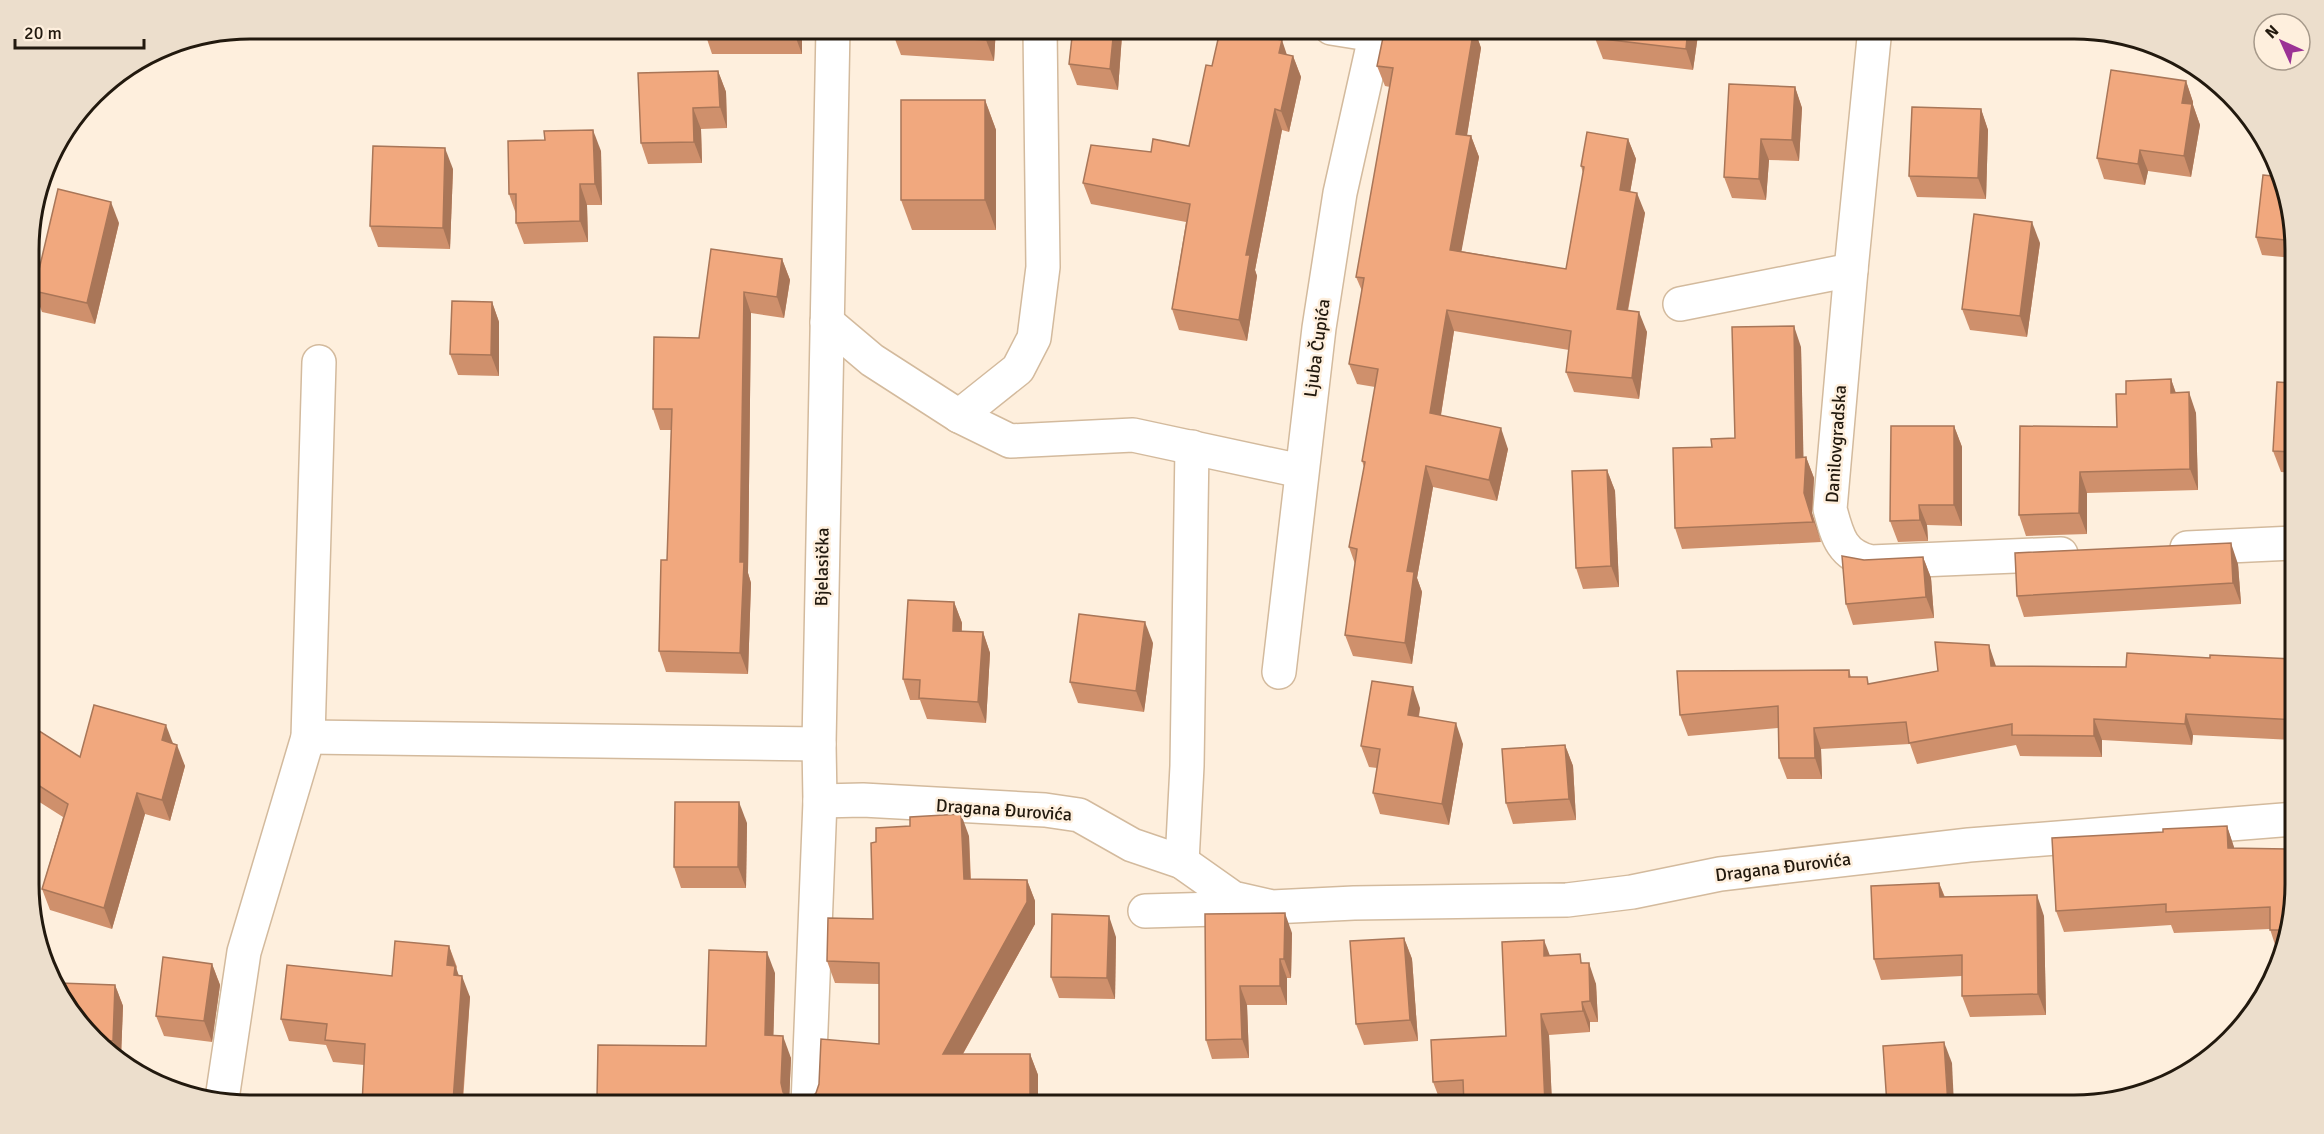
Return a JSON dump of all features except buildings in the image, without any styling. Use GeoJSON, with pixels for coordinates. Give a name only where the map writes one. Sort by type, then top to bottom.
{"type":"FeatureCollection","features":[{"type":"Feature","properties":{"kind":"street","name":"Bjelasička"},"geometry":{"type":"LineString","coordinates":[[808,1095],[820,801],[819,744],[833,39]]}},
{"type":"Feature","properties":{"kind":"street"},"geometry":{"type":"LineString","coordinates":[[959,416],[1017,369],[1034,338],[1043,267],[1040,39]]}},
{"type":"Feature","properties":{"kind":"street","name":"Ljuba Čupića"},"geometry":{"type":"LineString","coordinates":[[1280,672],[1319,328],[1340,194],[1374,39]]}},
{"type":"Feature","properties":{"kind":"street","name":"Danilovgradska"},"geometry":{"type":"LineString","coordinates":[[1874,39],[1830,509],[1837,537],[1847,551],[1859,559],[1870,562],[2094,552]]}},
{"type":"Feature","properties":{"kind":"street"},"geometry":{"type":"LineString","coordinates":[[1680,304],[1851,270]]}},
{"type":"Feature","properties":{"kind":"street"},"geometry":{"type":"LineString","coordinates":[[827,322],[872,360],[959,416],[1010,441],[1133,435],[1301,471]]}},
{"type":"Feature","properties":{"kind":"street"},"geometry":{"type":"LineString","coordinates":[[223,1093],[244,952],[308,737],[319,362]]}},
{"type":"Feature","properties":{"kind":"street"},"geometry":{"type":"LineString","coordinates":[[1182,862],[1187,766],[1192,447]]}},
{"type":"Feature","properties":{"kind":"street"},"geometry":{"type":"LineString","coordinates":[[2153,549],[2285,543]]}},
{"type":"Feature","properties":{"kind":"street"},"geometry":{"type":"LineString","coordinates":[[308,737],[819,744]]}},
{"type":"Feature","properties":{"kind":"street","name":"Dragana Đurovića"},"geometry":{"type":"LineString","coordinates":[[820,801],[863,800],[1022,809],[1079,815],[1132,845],[1182,862],[1233,898],[1272,907]]}},
{"type":"Feature","properties":{"kind":"street","name":"Dragana Đurovića"},"geometry":{"type":"LineString","coordinates":[[1145,911],[1366,903],[1567,900],[1632,892],[1720,873],[1969,845],[2285,820]]}}]}
